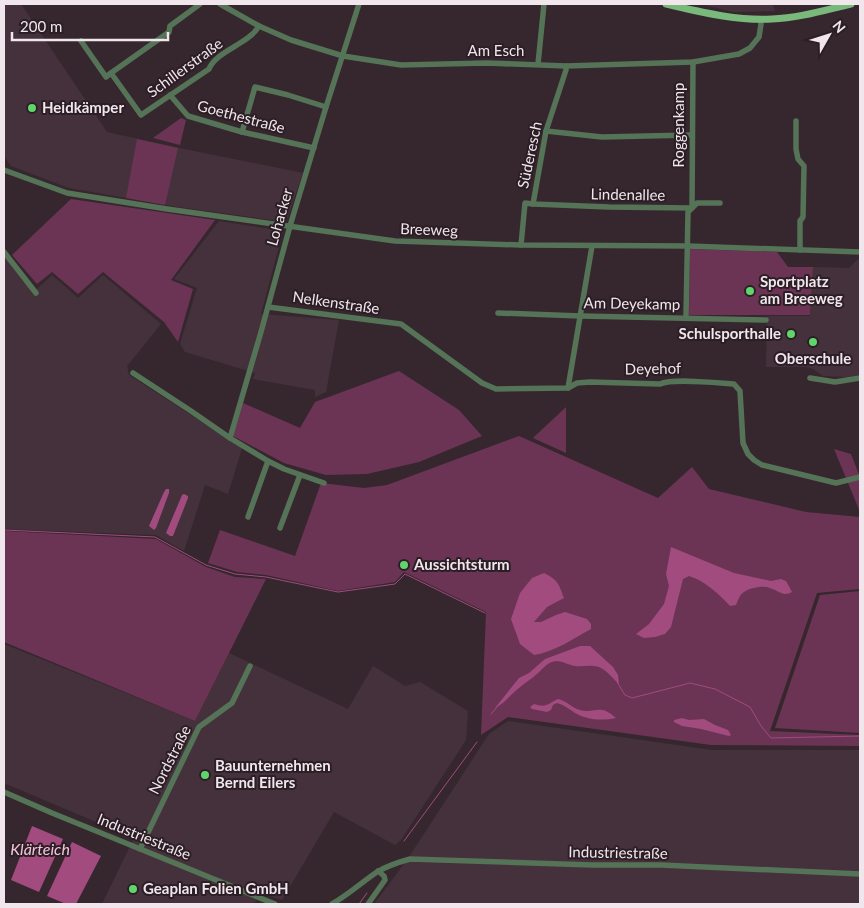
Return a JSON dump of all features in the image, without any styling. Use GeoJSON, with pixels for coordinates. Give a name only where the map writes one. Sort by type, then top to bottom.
{"type":"FeatureCollection","features":[{"type":"Feature","properties":{"kind":"main road"},"geometry":{"type":"LineString","coordinates":[[666,4],[727,17],[760,20],[799,16],[851,4]]}},
{"type":"Feature","properties":{"kind":"street"},"geometry":{"type":"LineString","coordinates":[[111,73],[169,32],[170,26],[200,4]]}},
{"type":"Feature","properties":{"kind":"street","name":"Am Esch"},"geometry":{"type":"LineString","coordinates":[[220,4],[259,26],[291,40],[343,56],[401,65],[487,63],[566,66],[692,62],[739,54],[750,48],[759,37],[760,20]]}},
{"type":"Feature","properties":{"kind":"street","name":"Lohacker"},"geometry":{"type":"LineString","coordinates":[[230,438],[290,226],[360,4]]}},
{"type":"Feature","properties":{"kind":"street"},"geometry":{"type":"LineString","coordinates":[[538,64],[544,4]]}},
{"type":"Feature","properties":{"kind":"street","name":"Schillerstraße"},"geometry":{"type":"LineString","coordinates":[[81,41],[106,77],[111,73],[141,115],[209,69],[211,63],[242,42],[256,31],[259,26]]}},
{"type":"Feature","properties":{"kind":"street","name":"Roggenkamp"},"geometry":{"type":"LineString","coordinates":[[686,318],[688,212],[692,208],[692,62]]}},
{"type":"Feature","properties":{"kind":"street","name":"Süderesch"},"geometry":{"type":"LineString","coordinates":[[521,245],[525,204],[533,204],[546,131],[566,66]]}},
{"type":"Feature","properties":{"kind":"street"},"geometry":{"type":"LineString","coordinates":[[242,132],[255,87],[326,107]]}},
{"type":"Feature","properties":{"kind":"street","name":"Goethestraße"},"geometry":{"type":"LineString","coordinates":[[170,95],[188,116],[242,132],[314,148]]}},
{"type":"Feature","properties":{"kind":"street"},"geometry":{"type":"LineString","coordinates":[[796,122],[796,149],[798,159],[804,166],[800,250]]}},
{"type":"Feature","properties":{"kind":"street"},"geometry":{"type":"LineString","coordinates":[[546,131],[602,137],[691,135]]}},
{"type":"Feature","properties":{"kind":"street","name":"Breeweg"},"geometry":{"type":"LineString","coordinates":[[4,170],[67,193],[395,241],[521,245],[688,246],[860,252]]}},
{"type":"Feature","properties":{"kind":"street","name":"Lindenallee"},"geometry":{"type":"LineString","coordinates":[[533,204],[692,208],[697,203],[720,203]]}},
{"type":"Feature","properties":{"kind":"street"},"geometry":{"type":"LineString","coordinates":[[568,388],[592,246]]}},
{"type":"Feature","properties":{"kind":"street"},"geometry":{"type":"LineString","coordinates":[[4,252],[36,293]]}},
{"type":"Feature","properties":{"kind":"street","name":"Nelkenstraße"},"geometry":{"type":"LineString","coordinates":[[268,307],[401,324]]}},
{"type":"Feature","properties":{"kind":"street","name":"Am Deyekamp"},"geometry":{"type":"LineString","coordinates":[[498,313],[766,320]]}},
{"type":"Feature","properties":{"kind":"street","name":"Deyehof"},"geometry":{"type":"LineString","coordinates":[[401,324],[482,383],[496,390],[568,388],[578,383],[590,382],[660,384],[683,381],[734,384],[740,391],[744,443],[748,454],[754,460],[762,464],[836,483],[860,477]]}},
{"type":"Feature","properties":{"kind":"street"},"geometry":{"type":"LineString","coordinates":[[133,373],[268,461],[284,469],[324,483]]}},
{"type":"Feature","properties":{"kind":"street"},"geometry":{"type":"LineString","coordinates":[[810,378],[835,382],[860,378]]}},
{"type":"Feature","properties":{"kind":"street"},"geometry":{"type":"LineString","coordinates":[[248,517],[268,461]]}},
{"type":"Feature","properties":{"kind":"street"},"geometry":{"type":"LineString","coordinates":[[280,528],[300,475]]}},
{"type":"Feature","properties":{"kind":"street","name":"Nordstraße"},"geometry":{"type":"LineString","coordinates":[[140,850],[199,727],[232,703],[250,666]]}},
{"type":"Feature","properties":{"kind":"street","name":"Industriestraße"},"geometry":{"type":"LineString","coordinates":[[4,792],[140,850],[275,904]]}},
{"type":"Feature","properties":{"kind":"street","name":"Industriestraße"},"geometry":{"type":"LineString","coordinates":[[332,904],[378,872],[410,859],[593,866],[661,865],[860,874]]}},
{"type":"Feature","properties":{"kind":"street"},"geometry":{"type":"LineString","coordinates":[[368,904],[385,880],[384,876],[378,872]]}},
{"type":"Feature","properties":{"kind":"shaded area"},"geometry":{"type":"Polygon","coordinates":[[[21,4],[107,132],[303,173],[286,222],[178,207],[69,188],[11,166],[4,156],[4,5],[21,4]]]}},
{"type":"Feature","properties":{"kind":"shaded area"},"geometry":{"type":"Polygon","coordinates":[[[699,4],[773,4],[775,11],[734,12],[699,4]]]}},
{"type":"Feature","properties":{"kind":"shaded area"},"geometry":{"type":"Polygon","coordinates":[[[181,118],[186,120],[180,145],[153,138],[181,118]]]}},
{"type":"Feature","properties":{"kind":"shaded area"},"geometry":{"type":"Polygon","coordinates":[[[137,139],[178,148],[165,205],[126,198],[137,139]]]}},
{"type":"Feature","properties":{"kind":"shaded area"},"geometry":{"type":"Polygon","coordinates":[[[71,199],[215,220],[171,280],[193,289],[178,342],[164,322],[103,272],[78,294],[52,272],[37,284],[12,255],[71,199]]]}},
{"type":"Feature","properties":{"kind":"shaded area"},"geometry":{"type":"Polygon","coordinates":[[[219,221],[283,231],[261,314],[339,320],[326,392],[315,397],[315,390],[253,379],[255,373],[185,352],[180,344],[197,288],[174,279],[219,221]]]}},
{"type":"Feature","properties":{"kind":"shaded area","name":"Sportplatz am Breeweg"},"geometry":{"type":"Polygon","coordinates":[[[690,249],[777,252],[788,267],[813,267],[810,315],[689,315],[690,249]]]}},
{"type":"Feature","properties":{"kind":"shaded area"},"geometry":{"type":"Polygon","coordinates":[[[4,256],[34,292],[52,275],[78,298],[103,275],[161,324],[127,366],[129,375],[242,448],[228,494],[205,485],[184,551],[156,535],[4,529],[4,256]]]}},
{"type":"Feature","properties":{"kind":"shaded area","name":"Oberschule"},"geometry":{"type":"Polygon","coordinates":[[[860,257],[860,375],[848,377],[823,376],[807,367],[766,367],[767,316],[810,316],[813,267],[849,268],[860,257]]]}},
{"type":"Feature","properties":{"kind":"shaded area"},"geometry":{"type":"Polygon","coordinates":[[[399,371],[459,410],[482,436],[419,462],[367,474],[326,475],[284,463],[233,436],[243,403],[300,428],[315,402],[399,371]]]}},
{"type":"Feature","properties":{"kind":"shaded area"},"geometry":{"type":"Polygon","coordinates":[[[566,407],[566,453],[533,438],[566,407]]]}},
{"type":"Feature","properties":{"kind":"shaded area"},"geometry":{"type":"Polygon","coordinates":[[[519,436],[658,498],[692,467],[709,489],[806,512],[860,517],[860,589],[817,593],[770,731],[860,735],[860,746],[711,745],[508,717],[481,735],[486,612],[404,572],[395,582],[338,591],[266,575],[237,572],[208,563],[220,530],[295,556],[321,483],[364,488],[387,485],[519,436]]]}},
{"type":"Feature","properties":{"kind":"shaded area"},"geometry":{"type":"Polygon","coordinates":[[[834,449],[851,454],[860,477],[860,512],[834,449]]]}},
{"type":"Feature","properties":{"kind":"shaded area"},"geometry":{"type":"Polygon","coordinates":[[[4,531],[156,539],[206,567],[235,577],[266,579],[195,721],[4,642],[4,531]]]}},
{"type":"Feature","properties":{"kind":"shaded area"},"geometry":{"type":"Polygon","coordinates":[[[860,591],[860,733],[775,728],[820,595],[860,591]]]}},
{"type":"Feature","properties":{"kind":"shaded area"},"geometry":{"type":"Polygon","coordinates":[[[4,644],[195,721],[229,653],[348,709],[373,666],[405,686],[420,682],[468,711],[466,740],[401,840],[395,845],[334,812],[282,900],[261,893],[254,904],[102,904],[134,838],[4,783],[4,644]]]}},
{"type":"Feature","properties":{"kind":"shaded area"},"geometry":{"type":"Polygon","coordinates":[[[508,721],[712,750],[860,750],[860,904],[374,904],[407,860],[489,734],[508,721]]]}},
{"type":"Feature","properties":{"kind":"water"},"geometry":{"type":"Polygon","coordinates":[[[166,489],[169,489],[169,493],[154,530],[149,526],[166,489]]]}},
{"type":"Feature","properties":{"kind":"water"},"geometry":{"type":"Polygon","coordinates":[[[184,494],[188,498],[173,536],[170,536],[166,533],[184,494]]]}},
{"type":"Feature","properties":{"kind":"water"},"geometry":{"type":"Polygon","coordinates":[[[671,547],[734,573],[771,581],[781,579],[786,581],[792,592],[783,594],[767,587],[753,588],[742,593],[736,605],[730,606],[711,588],[689,576],[683,579],[671,627],[665,634],[644,638],[636,634],[649,624],[664,604],[669,586],[666,574],[671,547]]]}},
{"type":"Feature","properties":{"kind":"water"},"geometry":{"type":"Polygon","coordinates":[[[544,573],[557,583],[564,598],[547,607],[534,622],[541,622],[565,612],[587,619],[591,624],[591,629],[556,648],[534,655],[520,644],[511,619],[520,593],[532,578],[544,573]]]}},
{"type":"Feature","properties":{"kind":"water"},"geometry":{"type":"Polygon","coordinates":[[[580,646],[590,646],[613,667],[618,675],[619,684],[605,670],[598,667],[575,666],[556,661],[548,664],[495,708],[519,678],[529,673],[545,659],[580,646]]]}},
{"type":"Feature","properties":{"kind":"water"},"geometry":{"type":"Polygon","coordinates":[[[558,699],[580,710],[601,710],[616,718],[600,720],[590,718],[575,713],[557,703],[547,712],[530,707],[534,704],[547,705],[558,699]]]}},
{"type":"Feature","properties":{"kind":"water"},"geometry":{"type":"Polygon","coordinates":[[[682,718],[689,720],[704,719],[728,730],[731,735],[682,726],[674,722],[674,720],[682,718]]]}},
{"type":"Feature","properties":{"kind":"water","name":"Klärteich"},"geometry":{"type":"Polygon","coordinates":[[[32,826],[63,839],[39,892],[11,880],[32,826]]]}},
{"type":"Feature","properties":{"kind":"water","name":"Klärteich"},"geometry":{"type":"Polygon","coordinates":[[[72,842],[101,856],[76,904],[66,904],[47,896],[72,842]]]}},
{"type":"Feature","properties":{"kind":"waterway"},"geometry":{"type":"LineString","coordinates":[[4,530],[155,537],[206,565],[235,574],[266,577],[338,592],[395,584],[405,574],[485,613]]}},
{"type":"Feature","properties":{"kind":"waterway"},"geometry":{"type":"LineString","coordinates":[[617,682],[625,695],[632,698],[690,683],[715,689],[750,707],[761,726],[771,738],[860,736]]}},
{"type":"Feature","properties":{"kind":"waterway"},"geometry":{"type":"LineString","coordinates":[[491,714],[497,707]]}},
{"type":"Feature","properties":{"kind":"waterway"},"geometry":{"type":"LineString","coordinates":[[404,841],[477,742]]}},
{"type":"Feature","properties":{"kind":"waterway"},"geometry":{"type":"LineString","coordinates":[[359,904],[367,893]]}},
{"type":"Feature","properties":{"kind":"place","name":"Heidkämper"},"geometry":{"type":"Point","coordinates":[32,108]}},
{"type":"Feature","properties":{"kind":"place","name":"Sportplatz am Breeweg"},"geometry":{"type":"Point","coordinates":[750,291]}},
{"type":"Feature","properties":{"kind":"place","name":"Schulsporthalle"},"geometry":{"type":"Point","coordinates":[791,334]}},
{"type":"Feature","properties":{"kind":"place","name":"Oberschule"},"geometry":{"type":"Point","coordinates":[813,342]}},
{"type":"Feature","properties":{"kind":"place","name":"Aussichtsturm"},"geometry":{"type":"Point","coordinates":[404,565]}},
{"type":"Feature","properties":{"kind":"place","name":"Bauunternehmen Bernd Eilers"},"geometry":{"type":"Point","coordinates":[205,775]}},
{"type":"Feature","properties":{"kind":"place","name":"Geaplan Folien GmbH"},"geometry":{"type":"Point","coordinates":[133,889]}}]}
